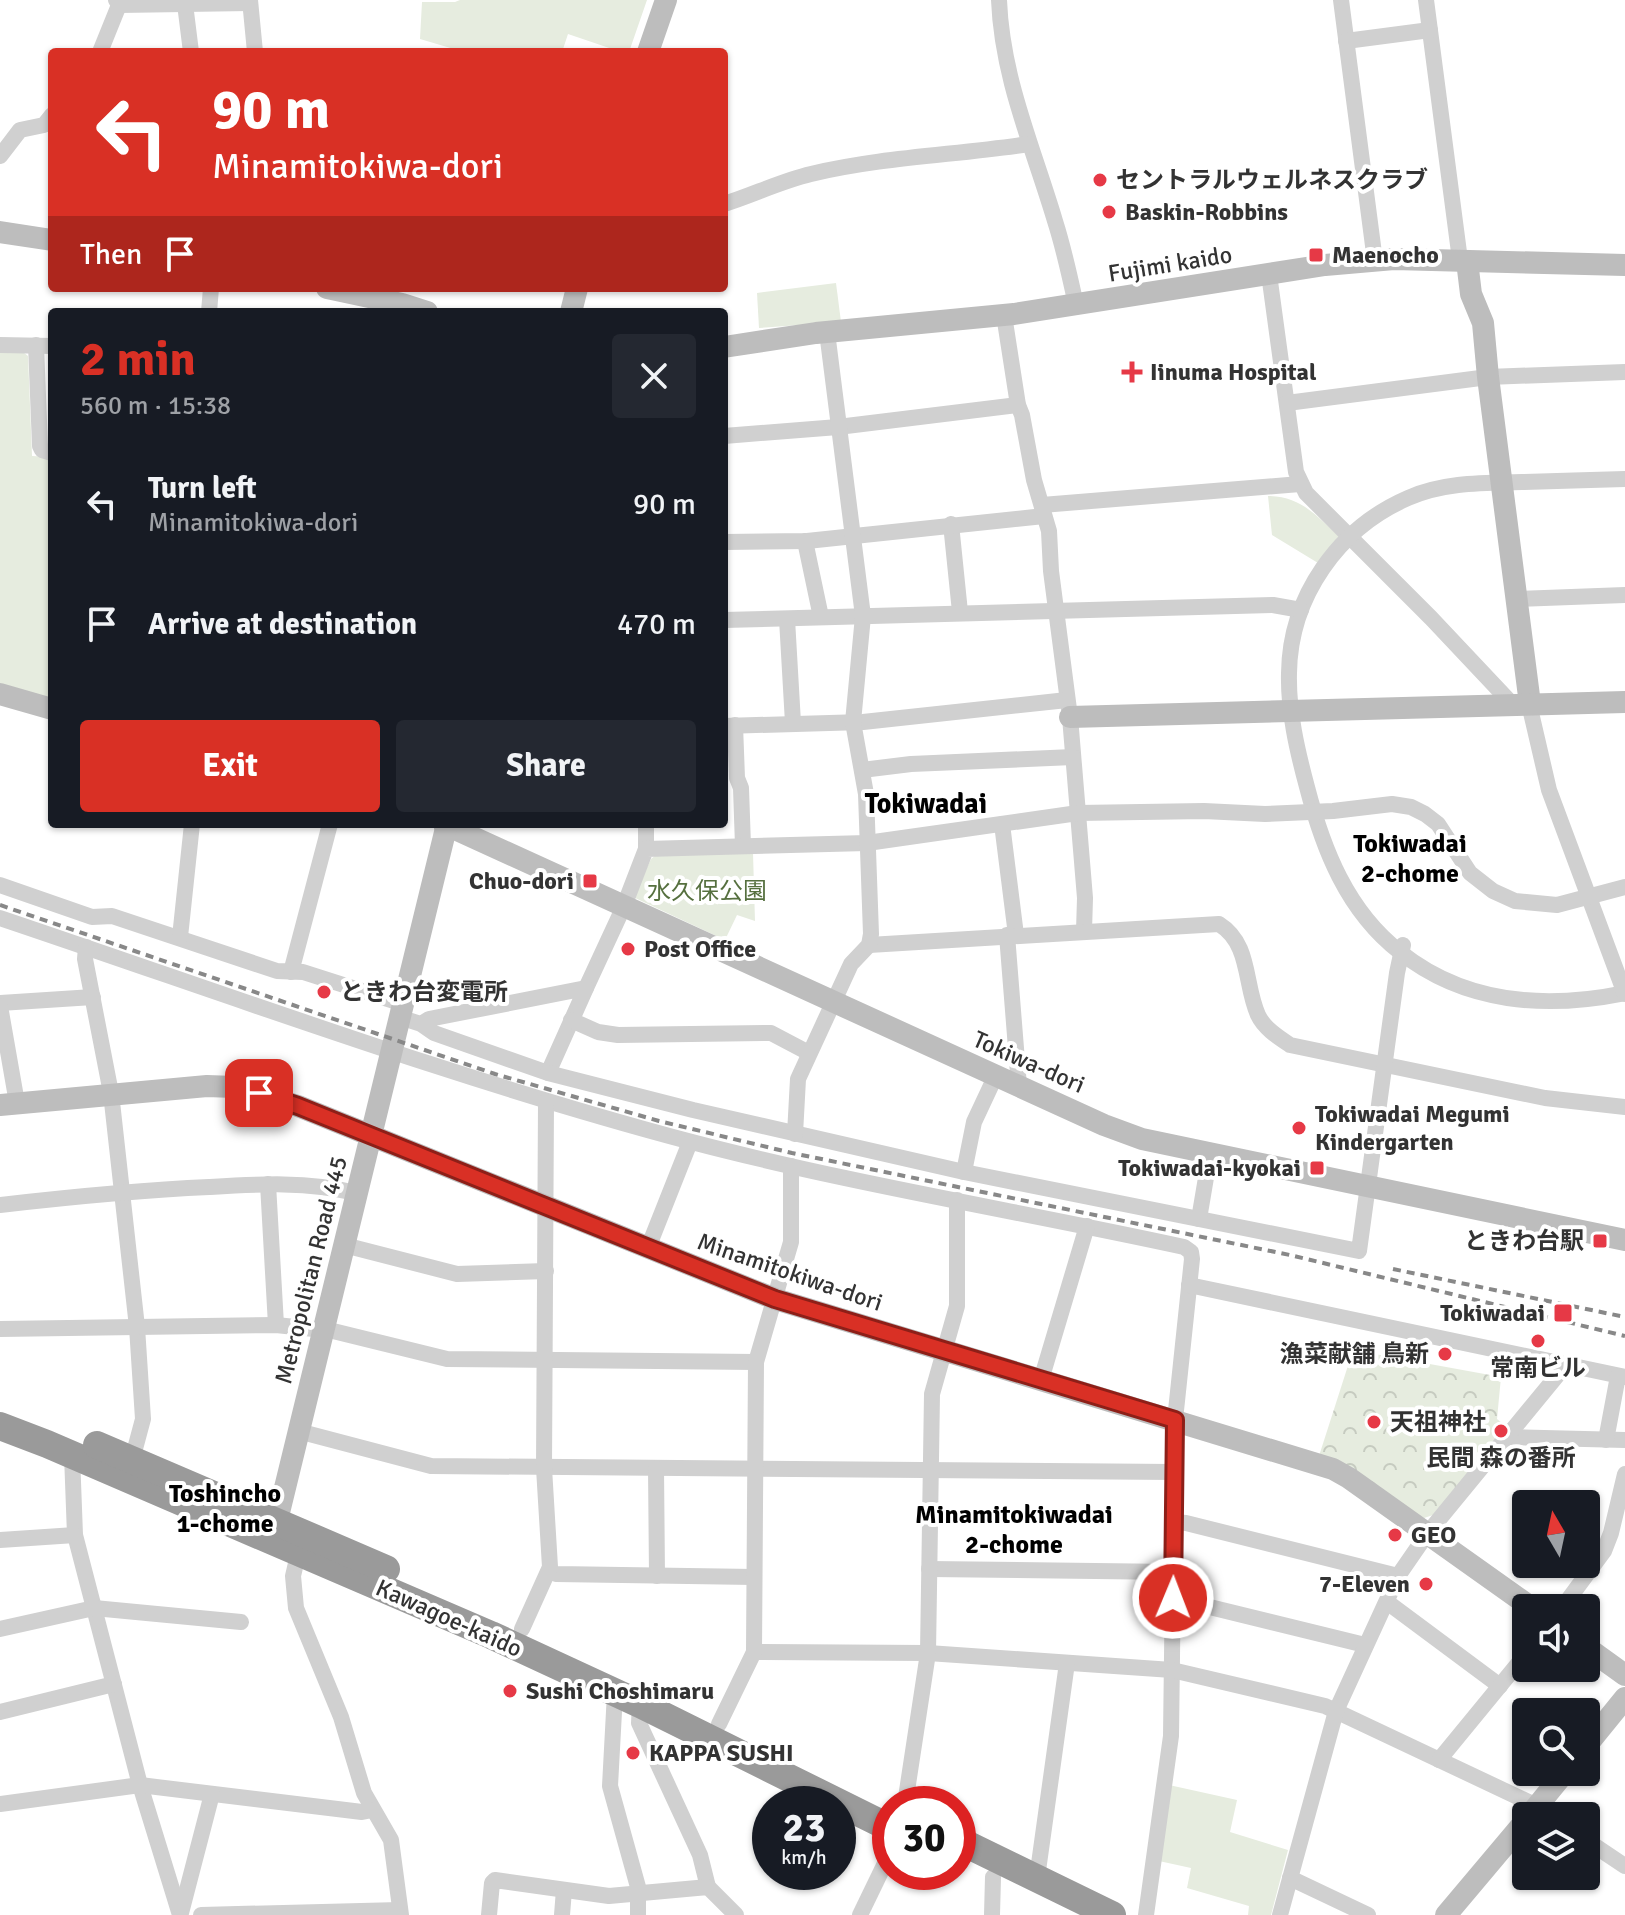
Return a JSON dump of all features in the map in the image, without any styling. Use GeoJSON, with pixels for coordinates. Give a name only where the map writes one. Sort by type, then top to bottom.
{"type":"FeatureCollection","features":[{"type":"Feature","properties":{"kind":"highway","name":"Kawagoe-kaido"},"geometry":{"type":"LineString","coordinates":[[0,1405],[132,1460],[872,1819]]}},
{"type":"Feature","properties":{"kind":"highway","name":"Kawagoe-kaido"},"geometry":{"type":"LineString","coordinates":[[0,1426],[274,1531]]}},
{"type":"Feature","properties":{"kind":"highway","name":"Kawagoe-kaido"},"geometry":{"type":"LineString","coordinates":[[301,1543],[522,1629],[872,1798]]}},
{"type":"Feature","properties":{"kind":"highway"},"geometry":{"type":"LineString","coordinates":[[976,1849],[1112,1915]]}},
{"type":"Feature","properties":{"kind":"highway"},"geometry":{"type":"LineString","coordinates":[[976,1869],[1072,1915]]}},
{"type":"Feature","properties":{"kind":"street"},"geometry":{"type":"LineString","coordinates":[[649,48],[666,0]]}},
{"type":"Feature","properties":{"kind":"street"},"geometry":{"type":"LineString","coordinates":[[999,0],[1002,49],[1062,245],[1076,305]]}},
{"type":"Feature","properties":{"kind":"street"},"geometry":{"type":"LineString","coordinates":[[1341,0],[1375,261]]}},
{"type":"Feature","properties":{"kind":"street"},"geometry":{"type":"LineString","coordinates":[[1426,0],[1464,260],[1471,294],[1483,323],[1488,377],[1502,486],[1516,599],[1524,705],[1549,790],[1625,990],[1575,1002],[1511,1000],[1453,982],[1376,931],[1350,898],[1300,758],[1289,671],[1301,610],[1320,571],[1350,538],[1379,513],[1420,493],[1459,485],[1502,486],[1625,485]]}},
{"type":"Feature","properties":{"kind":"street"},"geometry":{"type":"LineString","coordinates":[[101,48],[117,3],[250,1],[255,48]]}},
{"type":"Feature","properties":{"kind":"street"},"geometry":{"type":"LineString","coordinates":[[176,3],[190,48]]}},
{"type":"Feature","properties":{"kind":"street"},"geometry":{"type":"LineString","coordinates":[[1346,41],[1430,30]]}},
{"type":"Feature","properties":{"kind":"street"},"geometry":{"type":"LineString","coordinates":[[1,152],[20,130],[44,125],[48,120]]}},
{"type":"Feature","properties":{"kind":"street"},"geometry":{"type":"LineString","coordinates":[[728,203],[809,174],[906,157],[1029,144]]}},
{"type":"Feature","properties":{"kind":"street"},"geometry":{"type":"LineString","coordinates":[[0,232],[48,239]]}},
{"type":"Feature","properties":{"kind":"street","name":"Fujimi kaido"},"geometry":{"type":"LineString","coordinates":[[728,346],[827,332],[1004,315],[1269,274],[1375,261],[1464,260],[1625,265]]}},
{"type":"Feature","properties":{"kind":"street"},"geometry":{"type":"LineString","coordinates":[[1269,274],[1300,484],[1453,641],[1524,705]]}},
{"type":"Feature","properties":{"kind":"street"},"geometry":{"type":"LineString","coordinates":[[341,292],[388,306]]}},
{"type":"Feature","properties":{"kind":"street"},"geometry":{"type":"LineString","coordinates":[[1004,315],[1018,405],[1049,531],[1078,813],[1085,898],[1084,931]]}},
{"type":"Feature","properties":{"kind":"street"},"geometry":{"type":"LineString","coordinates":[[795,1134],[798,1079],[851,964],[869,945],[871,934],[866,794],[853,722],[863,616],[827,332]]}},
{"type":"Feature","properties":{"kind":"street"},"geometry":{"type":"LineString","coordinates":[[0,345],[44,346],[40,446],[48,452]]}},
{"type":"Feature","properties":{"kind":"street"},"geometry":{"type":"LineString","coordinates":[[1287,403],[1488,377],[1625,372]]}},
{"type":"Feature","properties":{"kind":"street"},"geometry":{"type":"LineString","coordinates":[[728,436],[838,427],[1018,405]]}},
{"type":"Feature","properties":{"kind":"street"},"geometry":{"type":"LineString","coordinates":[[1502,486],[1625,479]]}},
{"type":"Feature","properties":{"kind":"street"},"geometry":{"type":"LineString","coordinates":[[728,542],[805,541],[1043,510],[1300,484]]}},
{"type":"Feature","properties":{"kind":"street"},"geometry":{"type":"LineString","coordinates":[[951,524],[960,612]]}},
{"type":"Feature","properties":{"kind":"street"},"geometry":{"type":"LineString","coordinates":[[1295,712],[1296,671],[1303,626],[1322,581],[1350,538]]}},
{"type":"Feature","properties":{"kind":"street"},"geometry":{"type":"LineString","coordinates":[[805,541],[821,617]]}},
{"type":"Feature","properties":{"kind":"street"},"geometry":{"type":"LineString","coordinates":[[1516,599],[1625,595]]}},
{"type":"Feature","properties":{"kind":"street"},"geometry":{"type":"LineString","coordinates":[[728,620],[1273,605],[1301,610]]}},
{"type":"Feature","properties":{"kind":"street"},"geometry":{"type":"LineString","coordinates":[[787,619],[793,723]]}},
{"type":"Feature","properties":{"kind":"street"},"geometry":{"type":"LineString","coordinates":[[0,694],[48,708]]}},
{"type":"Feature","properties":{"kind":"street"},"geometry":{"type":"LineString","coordinates":[[743,846],[741,788],[729,725],[853,722],[1068,709],[1295,712],[1625,702]]}},
{"type":"Feature","properties":{"kind":"street"},"geometry":{"type":"LineString","coordinates":[[862,770],[911,764],[1073,757]]}},
{"type":"Feature","properties":{"kind":"street"},"geometry":{"type":"LineString","coordinates":[[646,849],[867,843],[1078,813],[1204,811],[1265,814],[1392,804],[1411,807],[1438,824],[1465,867],[1493,891],[1515,901],[1557,905],[1625,887]]}},
{"type":"Feature","properties":{"kind":"street"},"geometry":{"type":"LineString","coordinates":[[1002,824],[1012,935],[1019,1086]]}},
{"type":"Feature","properties":{"kind":"street"},"geometry":{"type":"LineString","coordinates":[[180,937],[192,828]]}},
{"type":"Feature","properties":{"kind":"street"},"geometry":{"type":"LineString","coordinates":[[291,972],[329,828]]}},
{"type":"Feature","properties":{"kind":"street","name":"Metropolitan Road 445"},"geometry":{"type":"LineString","coordinates":[[274,1531],[445,828]]}},
{"type":"Feature","properties":{"kind":"street","name":"Tokiwa-dori"},"geometry":{"type":"LineString","coordinates":[[455,828],[1019,1086],[1142,1139],[1625,1240]]}},
{"type":"Feature","properties":{"kind":"street"},"geometry":{"type":"LineString","coordinates":[[548,1073],[624,906],[646,849],[646,828]]}},
{"type":"Feature","properties":{"kind":"street"},"geometry":{"type":"LineString","coordinates":[[0,885],[92,917],[112,916],[180,937],[277,971],[303,972],[401,1010],[434,1033],[548,1073],[964,1172],[1359,1251],[1402,949]]}},
{"type":"Feature","properties":{"kind":"street"},"geometry":{"type":"LineString","coordinates":[[0,918],[391,1053],[546,1102],[791,1166],[1087,1226],[1184,1247],[1191,1252],[1175,1420],[1171,1736],[1146,1915]]}},
{"type":"Feature","properties":{"kind":"street"},"geometry":{"type":"LineString","coordinates":[[869,945],[1219,924],[1232,932],[1240,945],[1258,1016],[1272,1033],[1290,1045],[1545,1098],[1625,1107]]}},
{"type":"Feature","properties":{"kind":"street"},"geometry":{"type":"LineString","coordinates":[[86,947],[111,1093],[137,1327],[143,1419],[132,1460]]}},
{"type":"Feature","properties":{"kind":"street"},"geometry":{"type":"LineString","coordinates":[[421,1024],[429,1019],[586,988]]}},
{"type":"Feature","properties":{"kind":"street"},"geometry":{"type":"LineString","coordinates":[[8,1104],[0,1004],[93,997]]}},
{"type":"Feature","properties":{"kind":"street"},"geometry":{"type":"LineString","coordinates":[[571,1020],[598,1032],[618,1035],[771,1033],[809,1053]]}},
{"type":"Feature","properties":{"kind":"street"},"geometry":{"type":"LineString","coordinates":[[964,1172],[974,1122],[996,1075]]}},
{"type":"Feature","properties":{"kind":"street","name":"Minamitokiwa-dori"},"geometry":{"type":"LineString","coordinates":[[8,1104],[207,1086],[234,1087],[298,1106],[775,1299],[1333,1469],[1512,1594]]}},
{"type":"Feature","properties":{"kind":"street"},"geometry":{"type":"LineString","coordinates":[[522,1629],[549,1571],[544,1468],[546,1102]]}},
{"type":"Feature","properties":{"kind":"street"},"geometry":{"type":"LineString","coordinates":[[648,1248],[690,1142]]}},
{"type":"Feature","properties":{"kind":"street"},"geometry":{"type":"LineString","coordinates":[[1199,1219],[1210,1154]]}},
{"type":"Feature","properties":{"kind":"street"},"geometry":{"type":"LineString","coordinates":[[719,1724],[754,1652],[756,1362],[791,1242],[791,1166]]}},
{"type":"Feature","properties":{"kind":"street"},"geometry":{"type":"LineString","coordinates":[[268,1184],[276,1325]]}},
{"type":"Feature","properties":{"kind":"street"},"geometry":{"type":"LineString","coordinates":[[0,1205],[123,1191],[268,1184],[320,1185],[356,1193]]}},
{"type":"Feature","properties":{"kind":"street"},"geometry":{"type":"LineString","coordinates":[[908,1786],[928,1653],[932,1394],[957,1306],[957,1200]]}},
{"type":"Feature","properties":{"kind":"street"},"geometry":{"type":"LineString","coordinates":[[1041,1380],[1087,1226]]}},
{"type":"Feature","properties":{"kind":"street"},"geometry":{"type":"LineString","coordinates":[[344,1245],[457,1274],[546,1271]]}},
{"type":"Feature","properties":{"kind":"street"},"geometry":{"type":"LineString","coordinates":[[1189,1285],[1622,1377],[1606,1440]]}},
{"type":"Feature","properties":{"kind":"street"},"geometry":{"type":"LineString","coordinates":[[0,1329],[276,1325],[323,1329],[447,1359],[756,1362]]}},
{"type":"Feature","properties":{"kind":"street"},"geometry":{"type":"LineString","coordinates":[[1280,1915],[1336,1711],[1398,1576],[1427,1534],[1565,1366]]}},
{"type":"Feature","properties":{"kind":"street"},"geometry":{"type":"LineString","coordinates":[[298,1431],[431,1466],[1174,1472]]}},
{"type":"Feature","properties":{"kind":"street"},"geometry":{"type":"LineString","coordinates":[[1506,1437],[1625,1440]]}},
{"type":"Feature","properties":{"kind":"street"},"geometry":{"type":"LineString","coordinates":[[72,1455],[75,1535],[140,1785],[180,1915]]}},
{"type":"Feature","properties":{"kind":"street"},"geometry":{"type":"LineString","coordinates":[[656,1468],[657,1576]]}},
{"type":"Feature","properties":{"kind":"street"},"geometry":{"type":"LineString","coordinates":[[1572,1594],[1604,1551],[1625,1474]]}},
{"type":"Feature","properties":{"kind":"street"},"geometry":{"type":"LineString","coordinates":[[1174,1522],[1398,1576]]}},
{"type":"Feature","properties":{"kind":"street"},"geometry":{"type":"LineString","coordinates":[[0,1540],[75,1535]]}},
{"type":"Feature","properties":{"kind":"street"},"geometry":{"type":"LineString","coordinates":[[201,1915],[400,1913],[391,1840],[372,1810],[329,1684],[296,1608],[293,1576],[301,1543]]}},
{"type":"Feature","properties":{"kind":"street"},"geometry":{"type":"LineString","coordinates":[[929,1569],[1174,1572]]}},
{"type":"Feature","properties":{"kind":"street"},"geometry":{"type":"LineString","coordinates":[[549,1571],[556,1574],[754,1577]]}},
{"type":"Feature","properties":{"kind":"street"},"geometry":{"type":"LineString","coordinates":[[1173,1598],[1365,1645]]}},
{"type":"Feature","properties":{"kind":"street"},"geometry":{"type":"LineString","coordinates":[[1387,1602],[1500,1686]]}},
{"type":"Feature","properties":{"kind":"street"},"geometry":{"type":"LineString","coordinates":[[0,1629],[94,1608],[241,1622]]}},
{"type":"Feature","properties":{"kind":"street"},"geometry":{"type":"LineString","coordinates":[[754,1652],[928,1653],[1172,1670],[1325,1706],[1439,1760],[1514,1802]]}},
{"type":"Feature","properties":{"kind":"street"},"geometry":{"type":"LineString","coordinates":[[1600,1657],[1625,1675]]}},
{"type":"Feature","properties":{"kind":"street"},"geometry":{"type":"LineString","coordinates":[[1037,1878],[1067,1663]]}},
{"type":"Feature","properties":{"kind":"street"},"geometry":{"type":"LineString","coordinates":[[1439,1760],[1512,1671]]}},
{"type":"Feature","properties":{"kind":"street"},"geometry":{"type":"LineString","coordinates":[[0,1712],[114,1684]]}},
{"type":"Feature","properties":{"kind":"street"},"geometry":{"type":"LineString","coordinates":[[627,1698],[700,1855],[708,1887],[736,1915]]}},
{"type":"Feature","properties":{"kind":"street"},"geometry":{"type":"LineString","coordinates":[[627,1698],[610,1786],[639,1894],[638,1915]]}},
{"type":"Feature","properties":{"kind":"street"},"geometry":{"type":"LineString","coordinates":[[1600,1729],[1625,1698]]}},
{"type":"Feature","properties":{"kind":"street"},"geometry":{"type":"LineString","coordinates":[[0,1804],[140,1785],[362,1812],[372,1810]]}},
{"type":"Feature","properties":{"kind":"street"},"geometry":{"type":"LineString","coordinates":[[180,1915],[212,1794]]}},
{"type":"Feature","properties":{"kind":"street"},"geometry":{"type":"LineString","coordinates":[[1446,1915],[1512,1841]]}},
{"type":"Feature","properties":{"kind":"street"},"geometry":{"type":"LineString","coordinates":[[1600,1849],[1625,1866]]}},
{"type":"Feature","properties":{"kind":"street"},"geometry":{"type":"LineString","coordinates":[[992,1915],[993,1877]]}},
{"type":"Feature","properties":{"kind":"street"},"geometry":{"type":"LineString","coordinates":[[1290,1878],[1368,1915]]}},
{"type":"Feature","properties":{"kind":"street"},"geometry":{"type":"LineString","coordinates":[[489,1915],[492,1883],[495,1880],[609,1896],[708,1887]]}},
{"type":"Feature","properties":{"kind":"street"},"geometry":{"type":"LineString","coordinates":[[562,1915],[564,1890]]}},
{"type":"Feature","properties":{"kind":"street"},"geometry":{"type":"LineString","coordinates":[[860,1915],[872,1890]]}},
{"type":"Feature","properties":{"kind":"green space"},"geometry":{"type":"Polygon","coordinates":[[[647,0],[630,48],[609,48],[568,34],[563,48],[450,48],[420,39],[422,2],[647,0]]]}},
{"type":"Feature","properties":{"kind":"green space"},"geometry":{"type":"Polygon","coordinates":[[[836,283],[841,322],[759,328],[757,293],[836,283]]]}},
{"type":"Feature","properties":{"kind":"green space"},"geometry":{"type":"Polygon","coordinates":[[[0,352],[23,352],[28,356],[32,456],[48,457],[48,698],[0,684],[0,352]]]}},
{"type":"Feature","properties":{"kind":"green space"},"geometry":{"type":"Polygon","coordinates":[[[1268,496],[1299,503],[1339,536],[1318,563],[1272,535],[1268,496]]]}},
{"type":"Feature","properties":{"kind":"green space","name":"水久保公園"},"geometry":{"type":"Polygon","coordinates":[[[753,853],[755,921],[737,915],[725,940],[633,897],[651,859],[656,855],[753,853]]]}},
{"type":"Feature","properties":{"kind":"green space"},"geometry":{"type":"Polygon","coordinates":[[[1353,1350],[1501,1377],[1497,1419],[1507,1427],[1433,1515],[1424,1518],[1319,1456],[1353,1350]]]}},
{"type":"Feature","properties":{"kind":"green space"},"geometry":{"type":"Polygon","coordinates":[[[1169,1785],[1237,1800],[1230,1832],[1288,1850],[1271,1915],[1248,1915],[1249,1906],[1187,1888],[1191,1868],[1159,1861],[1169,1785]]]}},
{"type":"Feature","properties":{"kind":"railway"},"geometry":{"type":"LineString","coordinates":[[0,905],[495,1074],[659,1121],[792,1153],[1290,1255],[1625,1336]]}},
{"type":"Feature","properties":{"kind":"railway"},"geometry":{"type":"LineString","coordinates":[[1393,1269],[1625,1317]]}},
{"type":"Feature","properties":{"kind":"place","name":"セントラルウェルネスクラブ"},"geometry":{"type":"Point","coordinates":[1100,180]}},
{"type":"Feature","properties":{"kind":"place","name":"Baskin-Robbins"},"geometry":{"type":"Point","coordinates":[1109,212]}},
{"type":"Feature","properties":{"kind":"place","name":"Maenocho"},"geometry":{"type":"Point","coordinates":[1316,255]}},
{"type":"Feature","properties":{"kind":"place","name":"Iinuma Hospital"},"geometry":{"type":"Point","coordinates":[1132,372]}},
{"type":"Feature","properties":{"kind":"place","name":"Chuo-dori"},"geometry":{"type":"Point","coordinates":[590,881]}},
{"type":"Feature","properties":{"kind":"place","name":"Post Office"},"geometry":{"type":"Point","coordinates":[628,949]}},
{"type":"Feature","properties":{"kind":"place","name":"ときわ台変電所"},"geometry":{"type":"Point","coordinates":[324,992]}},
{"type":"Feature","properties":{"kind":"place","name":"Tokiwadai Megumi Kindergarten"},"geometry":{"type":"Point","coordinates":[1299,1128]}},
{"type":"Feature","properties":{"kind":"place","name":"Tokiwadai-kyokai"},"geometry":{"type":"Point","coordinates":[1317,1168]}},
{"type":"Feature","properties":{"kind":"place","name":"ときわ台駅"},"geometry":{"type":"Point","coordinates":[1600,1241]}},
{"type":"Feature","properties":{"kind":"place","name":"Tokiwadai"},"geometry":{"type":"Point","coordinates":[1563,1313]}},
{"type":"Feature","properties":{"kind":"place","name":"常南ビル"},"geometry":{"type":"Point","coordinates":[1538,1341]}},
{"type":"Feature","properties":{"kind":"place","name":"漁菜献舗 鳥新"},"geometry":{"type":"Point","coordinates":[1445,1354]}},
{"type":"Feature","properties":{"kind":"place","name":"天祖神社"},"geometry":{"type":"Point","coordinates":[1374,1422]}},
{"type":"Feature","properties":{"kind":"place","name":"民間 森の番所"},"geometry":{"type":"Point","coordinates":[1501,1431]}},
{"type":"Feature","properties":{"kind":"place","name":"GEO"},"geometry":{"type":"Point","coordinates":[1395,1535]}},
{"type":"Feature","properties":{"kind":"place","name":"7-Eleven"},"geometry":{"type":"Point","coordinates":[1426,1584]}},
{"type":"Feature","properties":{"kind":"place","name":"Sushi Choshimaru"},"geometry":{"type":"Point","coordinates":[510,1691]}},
{"type":"Feature","properties":{"kind":"place","name":"KAPPA SUSHI"},"geometry":{"type":"Point","coordinates":[633,1753]}},
{"type":"Feature","properties":{"kind":"district","name":"Tokiwadai"},"geometry":{"type":"Point","coordinates":[926,804]}},
{"type":"Feature","properties":{"kind":"district","name":"Tokiwadai 2-chome"},"geometry":{"type":"Point","coordinates":[1410,859]}},
{"type":"Feature","properties":{"kind":"district","name":"Toshincho 1-chome"},"geometry":{"type":"Point","coordinates":[225,1509]}},
{"type":"Feature","properties":{"kind":"district","name":"Minamitokiwadai 2-chome"},"geometry":{"type":"Point","coordinates":[1014,1530]}},
{"type":"Feature","properties":{"kind":"route"},"geometry":{"type":"LineString","coordinates":[[259,1093],[775,1299],[1175,1420],[1173,1598]]}}]}
